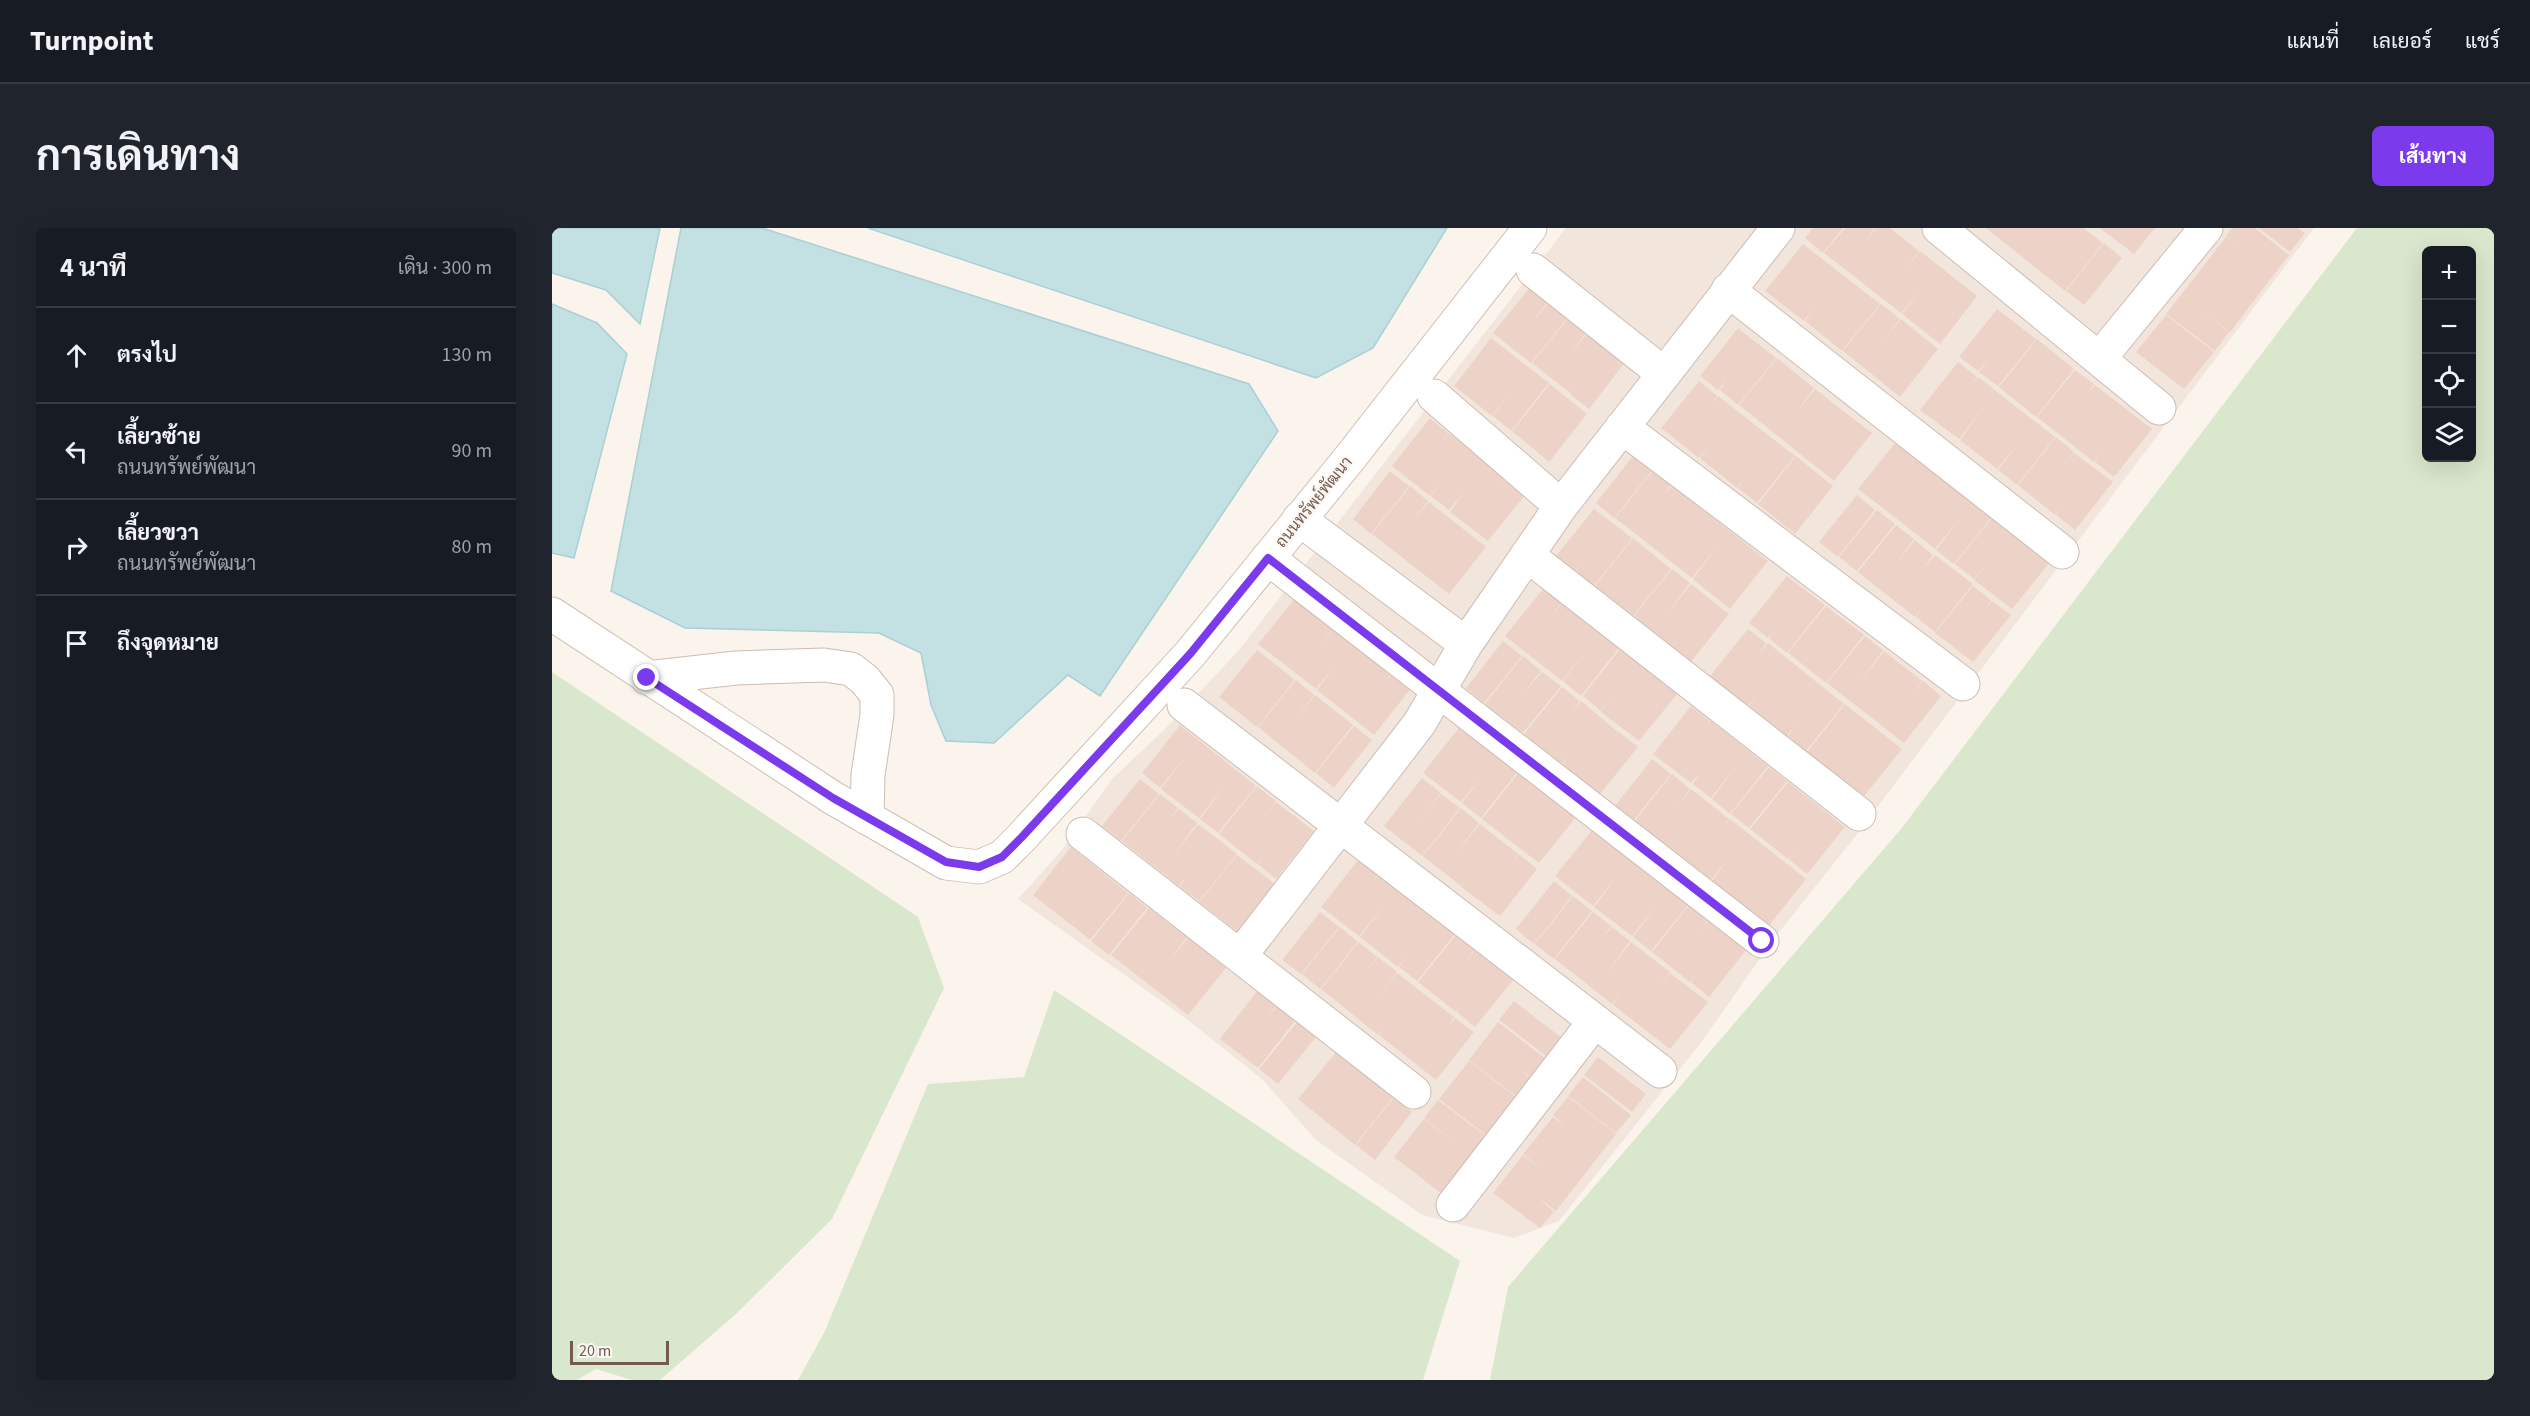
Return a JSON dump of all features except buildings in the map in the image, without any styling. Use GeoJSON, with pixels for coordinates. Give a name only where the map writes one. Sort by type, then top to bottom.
{"type":"FeatureCollection","features":[{"type":"Feature","properties":{"kind":"street","name":"ถนนทรัพย์พัฒนา"},"geometry":{"type":"LineString","coordinates":[[552,614],[647,678],[867,818],[946,862],[979,867],[1002,857],[1190,654],[1530,228]]}},
{"type":"Feature","properties":{"kind":"street"},"geometry":{"type":"LineString","coordinates":[[1240,956],[1419,724],[1466,644],[1561,506],[1778,228]]}},
{"type":"Feature","properties":{"kind":"street"},"geometry":{"type":"LineString","coordinates":[[1939,228],[2160,408]]}},
{"type":"Feature","properties":{"kind":"street"},"geometry":{"type":"LineString","coordinates":[[2099,359],[2206,228]]}},
{"type":"Feature","properties":{"kind":"street"},"geometry":{"type":"LineString","coordinates":[[1533,270],[1664,374]]}},
{"type":"Feature","properties":{"kind":"street"},"geometry":{"type":"LineString","coordinates":[[1728,290],[2062,552]]}},
{"type":"Feature","properties":{"kind":"street"},"geometry":{"type":"LineString","coordinates":[[1434,396],[1561,506]]}},
{"type":"Feature","properties":{"kind":"street"},"geometry":{"type":"LineString","coordinates":[[1622,426],[1963,684]]}},
{"type":"Feature","properties":{"kind":"street"},"geometry":{"type":"LineString","coordinates":[[1299,519],[1466,644]]}},
{"type":"Feature","properties":{"kind":"street"},"geometry":{"type":"LineString","coordinates":[[1527,555],[1859,814]]}},
{"type":"Feature","properties":{"kind":"street"},"geometry":{"type":"LineString","coordinates":[[1268,558],[1762,941]]}},
{"type":"Feature","properties":{"kind":"street"},"geometry":{"type":"LineString","coordinates":[[647,678],[736,668],[824,665],[851,669],[866,680],[877,695],[877,715],[868,775],[867,818]]}},
{"type":"Feature","properties":{"kind":"street"},"geometry":{"type":"LineString","coordinates":[[1184,705],[1660,1071]]}},
{"type":"Feature","properties":{"kind":"street"},"geometry":{"type":"LineString","coordinates":[[1083,834],[1414,1092]]}},
{"type":"Feature","properties":{"kind":"street"},"geometry":{"type":"LineString","coordinates":[[1453,1205],[1595,1021]]}},
{"type":"Feature","properties":{"kind":"shaded area"},"geometry":{"type":"Polygon","coordinates":[[[1566,228],[2314,228],[1854,838],[1776,936],[1700,1044],[1559,1221],[1514,1238],[1422,1215],[1316,1140],[1263,1080],[1189,1021],[1018,899],[1062,850],[1112,779],[1166,728],[1239,650],[1566,228]]]}},
{"type":"Feature","properties":{"kind":"green space"},"geometry":{"type":"Polygon","coordinates":[[[2357,228],[2494,228],[2494,1380],[1490,1380],[1508,1287],[1901,829],[2357,228]]]}},
{"type":"Feature","properties":{"kind":"green space"},"geometry":{"type":"Polygon","coordinates":[[[552,672],[918,917],[944,988],[832,1219],[737,1313],[660,1380],[632,1380],[596,1369],[577,1380],[552,1380],[552,672]]]}},
{"type":"Feature","properties":{"kind":"green space"},"geometry":{"type":"Polygon","coordinates":[[[1054,990],[1460,1261],[1423,1380],[798,1380],[824,1333],[928,1084],[1024,1077],[1054,990]]]}},
{"type":"Feature","properties":{"kind":"water"},"geometry":{"type":"Polygon","coordinates":[[[552,228],[660,228],[640,324],[606,290],[552,273],[552,228]]]}},
{"type":"Feature","properties":{"kind":"water"},"geometry":{"type":"Polygon","coordinates":[[[681,228],[762,228],[1249,384],[1278,431],[1100,696],[1068,675],[994,743],[946,741],[931,705],[921,653],[879,633],[685,628],[611,591],[681,228]]]}},
{"type":"Feature","properties":{"kind":"water"},"geometry":{"type":"Polygon","coordinates":[[[868,228],[1447,228],[1373,348],[1316,378],[868,228]]]}},
{"type":"Feature","properties":{"kind":"water"},"geometry":{"type":"Polygon","coordinates":[[[552,304],[597,323],[627,354],[574,558],[552,553],[552,304]]]}},
{"type":"Feature","properties":{"kind":"route"},"geometry":{"type":"LineString","coordinates":[[647,678],[833,798],[913,845],[946,862],[979,867],[1002,857],[1021,838],[1190,654],[1268,558],[1762,941]]}}]}
